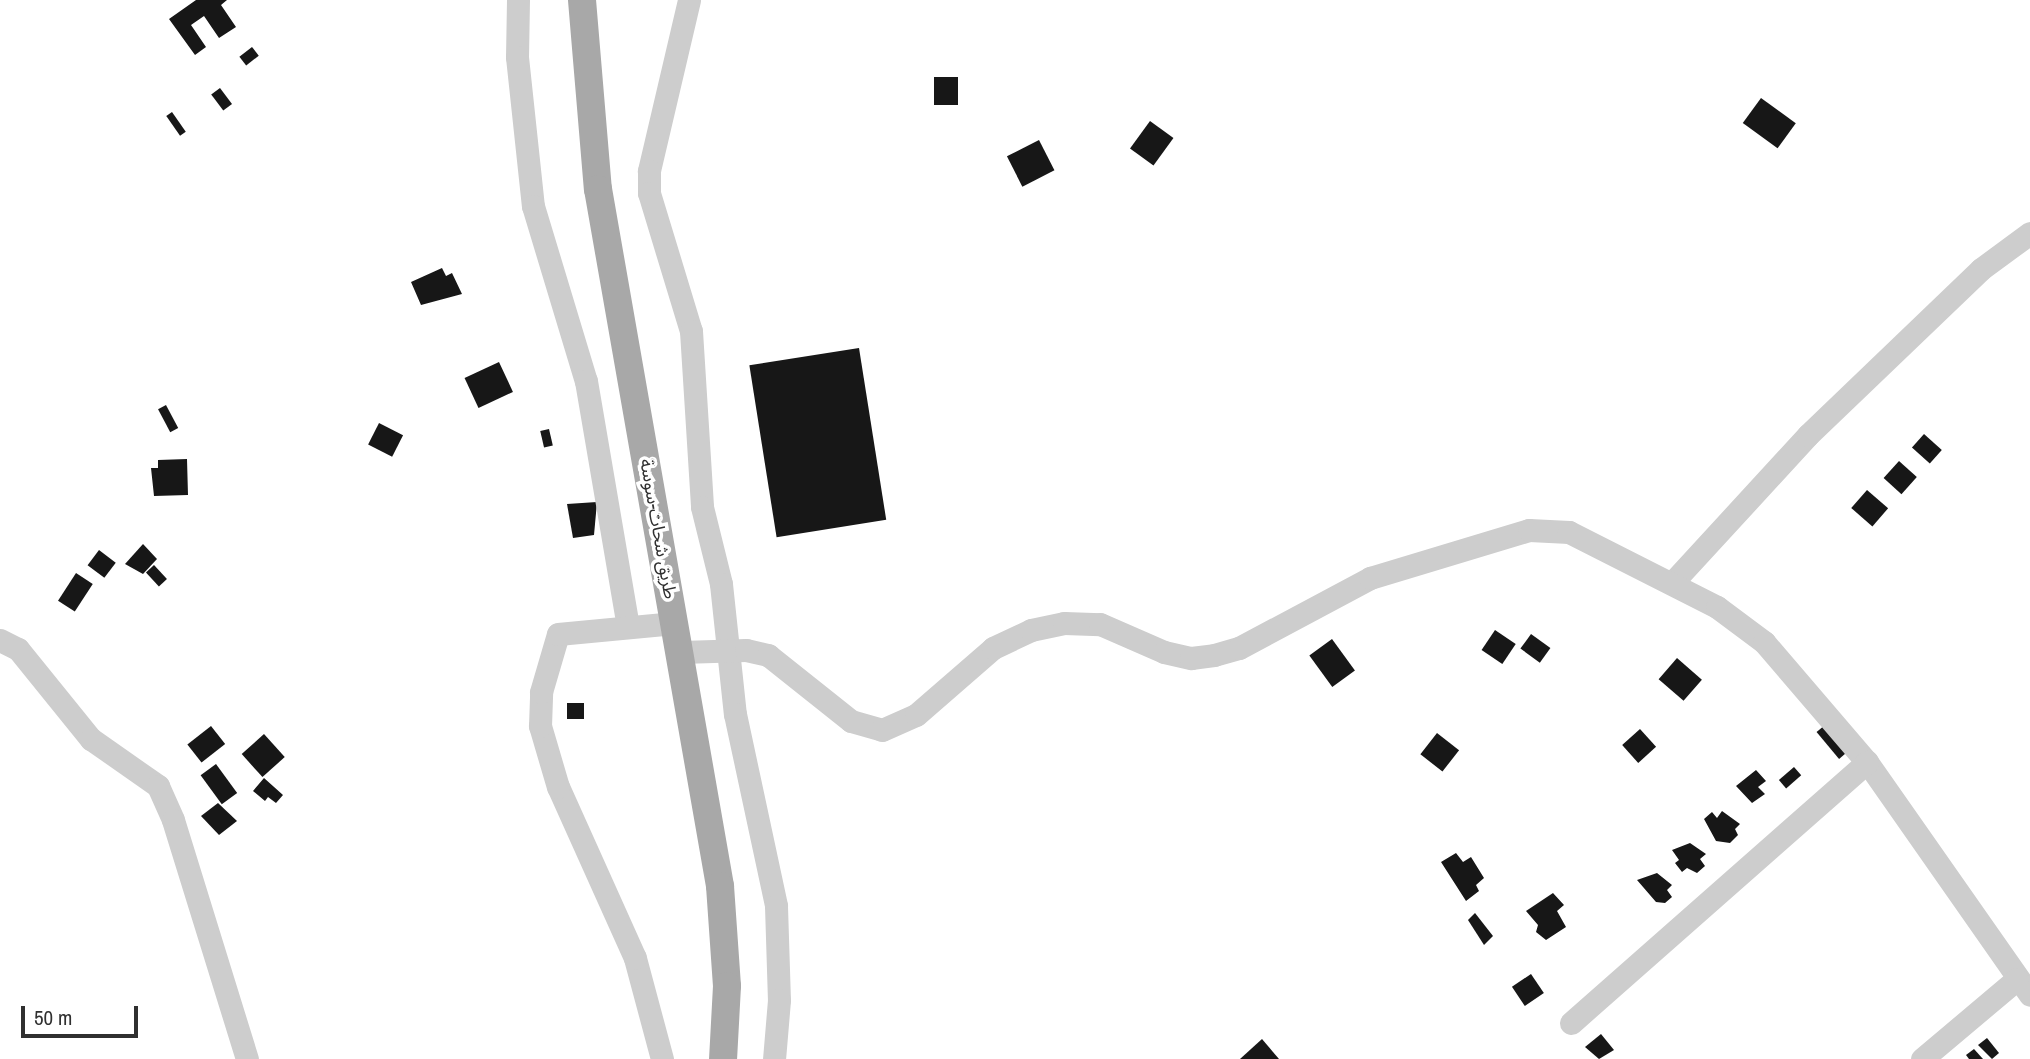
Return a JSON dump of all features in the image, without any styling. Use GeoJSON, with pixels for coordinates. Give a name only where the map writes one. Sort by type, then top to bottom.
{"type":"FeatureCollection","features":[{"type":"Feature","properties":{"kind":"main road","name":"طريق شحات-سوسة"},"geometry":{"type":"LineString","coordinates":[[582,0],[598,189],[720,886],[727,986],[723,1059]]}},
{"type":"Feature","properties":{"kind":"street"},"geometry":{"type":"LineString","coordinates":[[518,0],[517,57],[533,206],[586,381],[628,626]]}},
{"type":"Feature","properties":{"kind":"street"},"geometry":{"type":"LineString","coordinates":[[689,0],[649,171],[649,193],[691,331],[702,507],[721,584],[735,713],[776,906],[779,1000],[774,1059]]}},
{"type":"Feature","properties":{"kind":"street"},"geometry":{"type":"LineString","coordinates":[[1672,583],[1808,435],[1981,268],[2030,233]]}},
{"type":"Feature","properties":{"kind":"street"},"geometry":{"type":"LineString","coordinates":[[681,652],[768,655],[850,721],[882,730],[916,715],[993,648],[1031,630],[1064,623],[1100,624],[1164,652],[1191,658],[1214,655],[1247,643],[1370,578],[1529,530],[1569,532],[1717,607],[1764,642],[1867,762],[2024,987],[1922,1059]]}},
{"type":"Feature","properties":{"kind":"street"},"geometry":{"type":"LineString","coordinates":[[662,1059],[635,958],[558,787],[540,726],[541,692],[558,634],[674,623]]}},
{"type":"Feature","properties":{"kind":"street"},"geometry":{"type":"LineString","coordinates":[[0,640],[18,649],[91,738],[158,786],[173,820],[247,1059]]}},
{"type":"Feature","properties":{"kind":"street"},"geometry":{"type":"LineString","coordinates":[[1571,1023],[1867,762]]}},
{"type":"Feature","properties":{"kind":"building"},"geometry":{"type":"Polygon","coordinates":[[[196,0],[227,0],[221,5],[236,27],[219,38],[204,16],[191,25],[206,47],[195,55],[169,19],[196,0]]]}},
{"type":"Feature","properties":{"kind":"building"},"geometry":{"type":"Polygon","coordinates":[[[252,47],[259,56],[246,66],[239,57],[252,47]]]}},
{"type":"Feature","properties":{"kind":"building"},"geometry":{"type":"Polygon","coordinates":[[[934,77],[958,77],[958,105],[934,105],[934,77]]]}},
{"type":"Feature","properties":{"kind":"building"},"geometry":{"type":"Polygon","coordinates":[[[220,88],[232,104],[223,111],[211,95],[220,88]]]}},
{"type":"Feature","properties":{"kind":"building"},"geometry":{"type":"Polygon","coordinates":[[[1761,98],[1796,123],[1778,148],[1743,123],[1761,98]]]}},
{"type":"Feature","properties":{"kind":"building"},"geometry":{"type":"Polygon","coordinates":[[[172,112],[186,132],[180,136],[166,116],[172,112]]]}},
{"type":"Feature","properties":{"kind":"building"},"geometry":{"type":"Polygon","coordinates":[[[1150,121],[1173,138],[1153,166],[1130,149],[1150,121]]]}},
{"type":"Feature","properties":{"kind":"building"},"geometry":{"type":"Polygon","coordinates":[[[1039,140],[1054,170],[1022,187],[1007,156],[1039,140]]]}},
{"type":"Feature","properties":{"kind":"building"},"geometry":{"type":"Polygon","coordinates":[[[442,268],[446,276],[452,273],[462,294],[421,305],[411,282],[442,268]]]}},
{"type":"Feature","properties":{"kind":"building"},"geometry":{"type":"Polygon","coordinates":[[[859,348],[886,520],[777,537],[749,365],[859,348]]]}},
{"type":"Feature","properties":{"kind":"building"},"geometry":{"type":"Polygon","coordinates":[[[499,362],[513,392],[479,408],[465,378],[499,362]]]}},
{"type":"Feature","properties":{"kind":"building"},"geometry":{"type":"Polygon","coordinates":[[[166,405],[178,428],[170,432],[158,409],[166,405]]]}},
{"type":"Feature","properties":{"kind":"building"},"geometry":{"type":"Polygon","coordinates":[[[379,423],[403,435],[392,457],[368,444],[379,423]]]}},
{"type":"Feature","properties":{"kind":"building"},"geometry":{"type":"Polygon","coordinates":[[[549,429],[553,446],[544,448],[540,431],[549,429]]]}},
{"type":"Feature","properties":{"kind":"building"},"geometry":{"type":"Polygon","coordinates":[[[1924,434],[1942,450],[1930,463],[1912,447],[1924,434]]]}},
{"type":"Feature","properties":{"kind":"building"},"geometry":{"type":"Polygon","coordinates":[[[187,459],[188,495],[154,496],[151,468],[158,468],[158,460],[187,459]]]}},
{"type":"Feature","properties":{"kind":"building"},"geometry":{"type":"Polygon","coordinates":[[[1899,461],[1917,477],[1901,494],[1884,478],[1899,461]]]}},
{"type":"Feature","properties":{"kind":"building"},"geometry":{"type":"Polygon","coordinates":[[[1867,490],[1888,508],[1872,526],[1851,508],[1867,490]]]}},
{"type":"Feature","properties":{"kind":"building"},"geometry":{"type":"Polygon","coordinates":[[[597,502],[594,535],[573,538],[567,504],[597,502]]]}},
{"type":"Feature","properties":{"kind":"building"},"geometry":{"type":"Polygon","coordinates":[[[143,544],[157,559],[143,574],[125,564],[143,544]]]}},
{"type":"Feature","properties":{"kind":"building"},"geometry":{"type":"Polygon","coordinates":[[[99,550],[116,563],[104,578],[88,565],[99,550]]]}},
{"type":"Feature","properties":{"kind":"building"},"geometry":{"type":"Polygon","coordinates":[[[154,565],[167,579],[159,586],[146,573],[154,565]]]}},
{"type":"Feature","properties":{"kind":"building"},"geometry":{"type":"Polygon","coordinates":[[[76,573],[93,584],[75,612],[58,601],[76,573]]]}},
{"type":"Feature","properties":{"kind":"building"},"geometry":{"type":"Polygon","coordinates":[[[1495,630],[1516,644],[1502,664],[1482,650],[1495,630]]]}},
{"type":"Feature","properties":{"kind":"building"},"geometry":{"type":"Polygon","coordinates":[[[1531,634],[1550,648],[1540,663],[1520,649],[1531,634]]]}},
{"type":"Feature","properties":{"kind":"building"},"geometry":{"type":"Polygon","coordinates":[[[1332,639],[1355,671],[1332,687],[1309,655],[1332,639]]]}},
{"type":"Feature","properties":{"kind":"building"},"geometry":{"type":"Polygon","coordinates":[[[1677,658],[1702,680],[1684,701],[1659,679],[1677,658]]]}},
{"type":"Feature","properties":{"kind":"building"},"geometry":{"type":"Polygon","coordinates":[[[567,703],[584,703],[584,719],[567,719],[567,703]]]}},
{"type":"Feature","properties":{"kind":"building"},"geometry":{"type":"Polygon","coordinates":[[[1825,725],[1847,752],[1839,759],[1817,732],[1825,725]]]}},
{"type":"Feature","properties":{"kind":"building"},"geometry":{"type":"Polygon","coordinates":[[[211,726],[225,744],[202,763],[187,744],[211,726]]]}},
{"type":"Feature","properties":{"kind":"building"},"geometry":{"type":"Polygon","coordinates":[[[1640,729],[1656,747],[1638,763],[1622,745],[1640,729]]]}},
{"type":"Feature","properties":{"kind":"building"},"geometry":{"type":"Polygon","coordinates":[[[1437,733],[1459,750],[1442,772],[1420,754],[1437,733]]]}},
{"type":"Feature","properties":{"kind":"building"},"geometry":{"type":"Polygon","coordinates":[[[264,734],[285,757],[262,777],[242,754],[264,734]]]}},
{"type":"Feature","properties":{"kind":"building"},"geometry":{"type":"Polygon","coordinates":[[[216,764],[237,793],[222,804],[201,775],[216,764]]]}},
{"type":"Feature","properties":{"kind":"building"},"geometry":{"type":"Polygon","coordinates":[[[1794,767],[1801,775],[1786,788],[1779,780],[1794,767]]]}},
{"type":"Feature","properties":{"kind":"building"},"geometry":{"type":"Polygon","coordinates":[[[1756,770],[1766,781],[1758,787],[1765,794],[1752,803],[1736,786],[1756,770]]]}},
{"type":"Feature","properties":{"kind":"building"},"geometry":{"type":"Polygon","coordinates":[[[264,778],[283,795],[276,803],[268,797],[265,801],[253,791],[264,778]]]}},
{"type":"Feature","properties":{"kind":"building"},"geometry":{"type":"Polygon","coordinates":[[[218,803],[237,821],[219,835],[201,816],[218,803]]]}},
{"type":"Feature","properties":{"kind":"building"},"geometry":{"type":"Polygon","coordinates":[[[1722,811],[1740,824],[1735,829],[1738,835],[1730,843],[1716,841],[1704,819],[1712,812],[1717,818],[1722,811]]]}},
{"type":"Feature","properties":{"kind":"building"},"geometry":{"type":"Polygon","coordinates":[[[1690,843],[1706,854],[1700,859],[1705,866],[1697,873],[1687,868],[1682,872],[1675,863],[1679,860],[1672,850],[1690,843]]]}},
{"type":"Feature","properties":{"kind":"building"},"geometry":{"type":"Polygon","coordinates":[[[1456,853],[1463,862],[1471,857],[1484,878],[1476,885],[1479,891],[1466,901],[1441,862],[1456,853]]]}},
{"type":"Feature","properties":{"kind":"building"},"geometry":{"type":"Polygon","coordinates":[[[1657,873],[1672,885],[1667,890],[1672,897],[1665,903],[1656,902],[1637,880],[1657,873]]]}},
{"type":"Feature","properties":{"kind":"building"},"geometry":{"type":"Polygon","coordinates":[[[1553,893],[1564,905],[1557,911],[1566,927],[1546,940],[1536,932],[1538,925],[1526,911],[1553,893]]]}},
{"type":"Feature","properties":{"kind":"building"},"geometry":{"type":"Polygon","coordinates":[[[1475,913],[1493,936],[1484,945],[1468,920],[1475,913]]]}},
{"type":"Feature","properties":{"kind":"building"},"geometry":{"type":"Polygon","coordinates":[[[1531,974],[1544,993],[1525,1006],[1512,987],[1531,974]]]}},
{"type":"Feature","properties":{"kind":"building"},"geometry":{"type":"Polygon","coordinates":[[[1601,1034],[1614,1050],[1599,1059],[1585,1047],[1601,1034]]]}},
{"type":"Feature","properties":{"kind":"building"},"geometry":{"type":"Polygon","coordinates":[[[1987,1038],[1999,1053],[1992,1059],[1978,1045],[1987,1038]]]}},
{"type":"Feature","properties":{"kind":"building"},"geometry":{"type":"Polygon","coordinates":[[[1262,1039],[1279,1059],[1240,1059],[1262,1039]]]}},
{"type":"Feature","properties":{"kind":"building"},"geometry":{"type":"Polygon","coordinates":[[[1974,1049],[1983,1059],[1969,1059],[1966,1055],[1974,1049]]]}}]}
